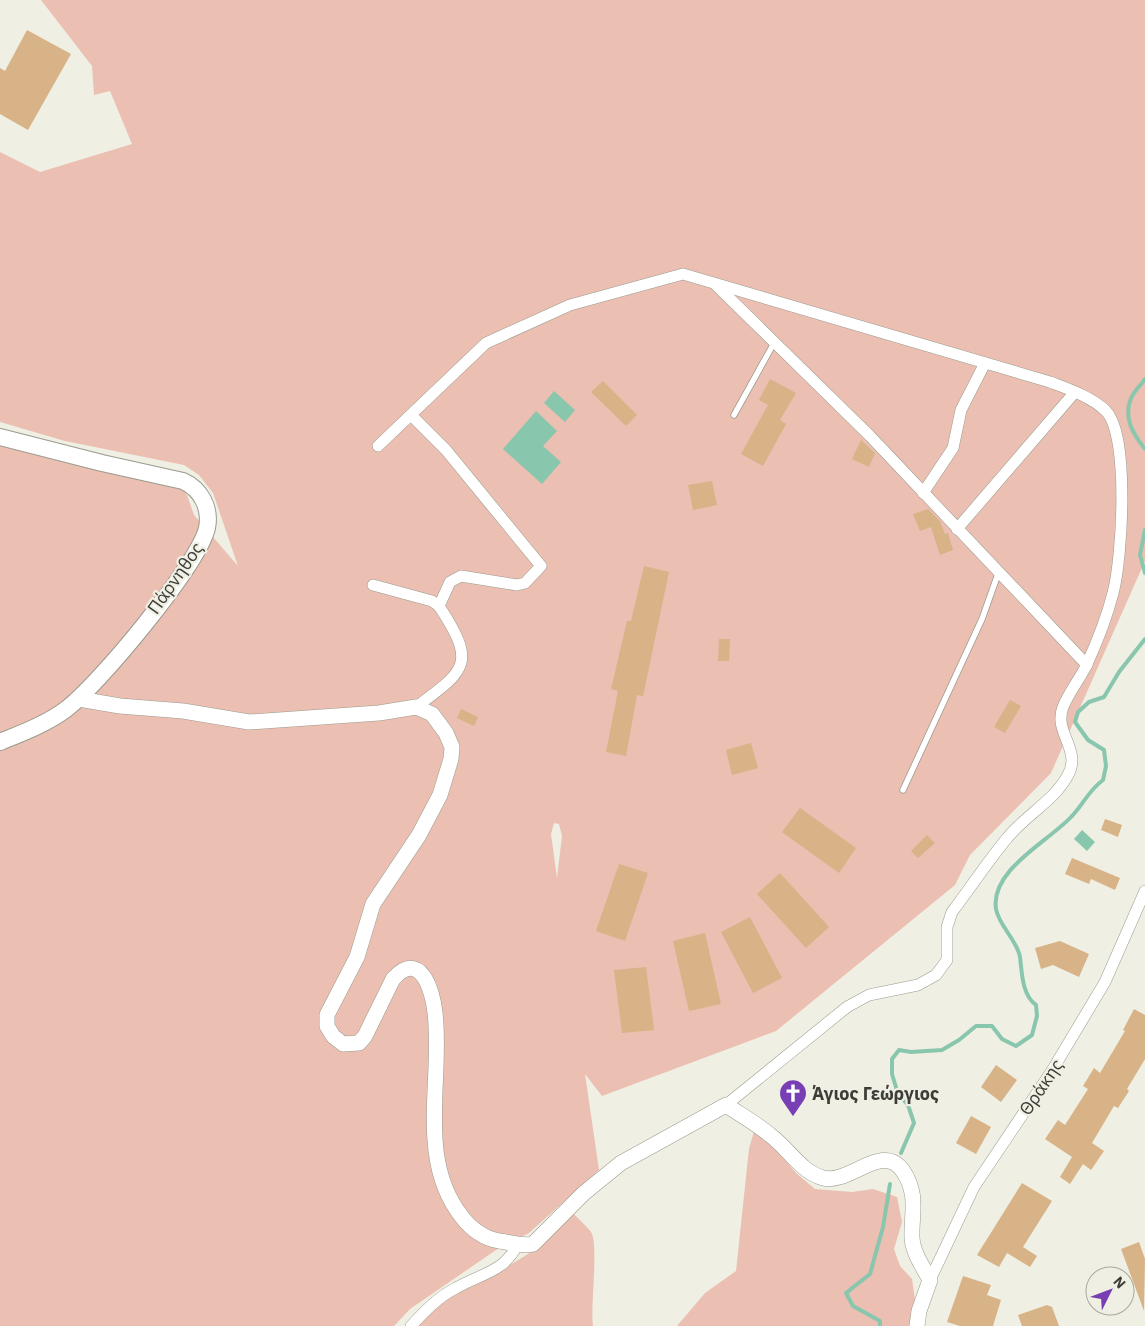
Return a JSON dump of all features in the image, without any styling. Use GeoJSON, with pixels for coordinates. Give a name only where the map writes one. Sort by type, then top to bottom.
{"type":"FeatureCollection","features":[{"type":"Feature","properties":{"kind":"main road","name":"Πάρνηθος"},"geometry":{"type":"LineString","coordinates":[[0,437],[92,461],[179,479],[196,489],[207,509],[206,532],[187,567],[110,666],[79,699],[48,720],[0,742]]}},
{"type":"Feature","properties":{"kind":"street"},"geometry":{"type":"LineString","coordinates":[[378,446],[486,343],[570,305],[683,274],[1050,382],[1075,392],[1098,405],[1110,417],[1121,469],[1121,520],[1117,571],[1113,594],[1087,665],[1063,707],[1059,720],[1074,760],[1070,772],[1058,792],[1009,836],[952,912],[948,927],[948,960],[942,968],[936,975],[918,985],[869,995],[847,1007],[726,1105],[621,1163],[584,1193],[537,1241],[529,1245],[490,1239],[478,1233],[452,1205],[441,1178],[434,1113],[436,1015],[432,992],[415,971],[400,972],[393,980],[359,1043],[343,1044],[333,1036],[327,1026],[326,1015],[357,957],[373,904],[424,827],[440,796],[451,759],[452,747],[446,732],[432,714],[416,707]]}},
{"type":"Feature","properties":{"kind":"street"},"geometry":{"type":"LineString","coordinates":[[715,284],[775,341],[1087,665]]}},
{"type":"Feature","properties":{"kind":"street"},"geometry":{"type":"LineString","coordinates":[[923,493],[954,448],[961,410],[985,363]]}},
{"type":"Feature","properties":{"kind":"street"},"geometry":{"type":"LineString","coordinates":[[957,529],[1075,392]]}},
{"type":"Feature","properties":{"kind":"street"},"geometry":{"type":"LineString","coordinates":[[411,414],[446,450],[541,566],[525,583],[517,586],[466,576],[456,577],[450,582],[439,606]]}},
{"type":"Feature","properties":{"kind":"street"},"geometry":{"type":"LineString","coordinates":[[79,699],[120,706],[183,711],[250,722],[379,713],[416,707],[452,680],[462,663],[462,655],[439,606],[432,601],[373,585]]}},
{"type":"Feature","properties":{"kind":"street","name":"Θράκης"},"geometry":{"type":"LineString","coordinates":[[930,1280],[974,1186],[1053,1069],[1105,982],[1145,890]]}},
{"type":"Feature","properties":{"kind":"street"},"geometry":{"type":"LineString","coordinates":[[726,1105],[771,1135],[810,1172],[825,1178],[850,1173],[876,1161],[892,1162],[899,1166],[911,1190],[915,1213],[912,1238],[916,1254],[930,1280],[919,1311],[917,1326]]}},
{"type":"Feature","properties":{"kind":"street"},"geometry":{"type":"LineString","coordinates":[[411,1326],[429,1306],[455,1288],[505,1264],[518,1244]]}},
{"type":"Feature","properties":{"kind":"lane"},"geometry":{"type":"LineString","coordinates":[[734,415],[775,341]]}},
{"type":"Feature","properties":{"kind":"lane"},"geometry":{"type":"LineString","coordinates":[[904,790],[982,619],[998,574]]}},
{"type":"Feature","properties":{"kind":"shaded area"},"geometry":{"type":"Polygon","coordinates":[[[41,0],[1145,0],[1145,561],[1051,773],[970,855],[955,885],[776,1031],[602,1096],[585,1074],[599,1170],[529,1233],[496,1250],[410,1309],[394,1326],[0,1326],[0,441],[177,483],[187,495],[194,515],[238,566],[213,493],[199,475],[184,465],[65,441],[0,422],[0,152],[40,172],[132,144],[110,91],[94,95],[92,66],[41,0]],[[554,823],[551,834],[557,878],[562,836],[559,824],[554,823]]]}},
{"type":"Feature","properties":{"kind":"shaded area"},"geometry":{"type":"Polygon","coordinates":[[[554,391],[575,410],[565,422],[544,403],[554,391]]]}},
{"type":"Feature","properties":{"kind":"shaded area"},"geometry":{"type":"Polygon","coordinates":[[[536,411],[557,431],[543,446],[561,462],[542,484],[503,449],[536,411]]]}},
{"type":"Feature","properties":{"kind":"shaded area"},"geometry":{"type":"Polygon","coordinates":[[[1082,830],[1095,842],[1087,851],[1074,839],[1082,830]]]}},
{"type":"Feature","properties":{"kind":"shaded area"},"geometry":{"type":"Polygon","coordinates":[[[754,1131],[815,1189],[852,1192],[873,1189],[897,1197],[902,1222],[894,1249],[900,1266],[912,1279],[916,1307],[910,1326],[677,1326],[705,1293],[736,1271],[749,1149],[754,1131]]]}},
{"type":"Feature","properties":{"kind":"shaded area"},"geometry":{"type":"Polygon","coordinates":[[[572,1212],[589,1229],[593,1239],[593,1326],[415,1326],[458,1290],[492,1276],[528,1254],[572,1212]]]}},
{"type":"Feature","properties":{"kind":"building"},"geometry":{"type":"Polygon","coordinates":[[[27,30],[71,54],[28,130],[0,114],[0,68],[5,71],[27,30]]]}},
{"type":"Feature","properties":{"kind":"building"},"geometry":{"type":"Polygon","coordinates":[[[770,379],[796,393],[780,420],[786,424],[763,466],[741,454],[768,405],[759,400],[770,379]]]}},
{"type":"Feature","properties":{"kind":"building"},"geometry":{"type":"Polygon","coordinates":[[[603,381],[637,415],[626,426],[591,392],[603,381]]]}},
{"type":"Feature","properties":{"kind":"building"},"geometry":{"type":"Polygon","coordinates":[[[861,440],[875,453],[869,467],[852,459],[861,440]]]}},
{"type":"Feature","properties":{"kind":"building"},"geometry":{"type":"Polygon","coordinates":[[[712,481],[717,505],[693,510],[688,485],[712,481]]]}},
{"type":"Feature","properties":{"kind":"building"},"geometry":{"type":"Polygon","coordinates":[[[928,509],[940,521],[945,534],[948,533],[953,550],[940,555],[931,527],[920,531],[913,514],[928,509]]]}},
{"type":"Feature","properties":{"kind":"building"},"geometry":{"type":"Polygon","coordinates":[[[644,566],[669,572],[643,696],[637,695],[626,756],[606,752],[618,691],[611,689],[627,621],[631,621],[644,566]]]}},
{"type":"Feature","properties":{"kind":"building"},"geometry":{"type":"Polygon","coordinates":[[[719,639],[730,639],[729,661],[718,661],[719,639]]]}},
{"type":"Feature","properties":{"kind":"building"},"geometry":{"type":"Polygon","coordinates":[[[1010,700],[1021,706],[1005,733],[994,727],[1010,700]]]}},
{"type":"Feature","properties":{"kind":"building"},"geometry":{"type":"Polygon","coordinates":[[[461,709],[478,717],[474,726],[457,718],[461,709]]]}},
{"type":"Feature","properties":{"kind":"building"},"geometry":{"type":"Polygon","coordinates":[[[751,743],[758,768],[732,775],[726,750],[751,743]]]}},
{"type":"Feature","properties":{"kind":"building"},"geometry":{"type":"Polygon","coordinates":[[[800,808],[856,848],[839,873],[782,832],[800,808]]]}},
{"type":"Feature","properties":{"kind":"building"},"geometry":{"type":"Polygon","coordinates":[[[1105,819],[1122,825],[1118,837],[1101,830],[1105,819]]]}},
{"type":"Feature","properties":{"kind":"building"},"geometry":{"type":"Polygon","coordinates":[[[927,835],[935,843],[918,858],[911,851],[927,835]]]}},
{"type":"Feature","properties":{"kind":"building"},"geometry":{"type":"Polygon","coordinates":[[[1072,858],[1120,878],[1115,890],[1091,879],[1089,884],[1065,874],[1072,858]]]}},
{"type":"Feature","properties":{"kind":"building"},"geometry":{"type":"Polygon","coordinates":[[[619,864],[648,873],[625,941],[596,931],[619,864]]]}},
{"type":"Feature","properties":{"kind":"building"},"geometry":{"type":"Polygon","coordinates":[[[780,873],[829,927],[806,948],[757,894],[780,873]]]}},
{"type":"Feature","properties":{"kind":"building"},"geometry":{"type":"Polygon","coordinates":[[[750,917],[782,978],[753,993],[721,932],[750,917]]]}},
{"type":"Feature","properties":{"kind":"building"},"geometry":{"type":"Polygon","coordinates":[[[705,933],[721,1004],[689,1011],[673,941],[705,933]]]}},
{"type":"Feature","properties":{"kind":"building"},"geometry":{"type":"Polygon","coordinates":[[[1060,941],[1089,954],[1079,977],[1053,965],[1041,969],[1035,948],[1060,941]]]}},
{"type":"Feature","properties":{"kind":"building"},"geometry":{"type":"Polygon","coordinates":[[[646,967],[654,1030],[622,1033],[614,970],[646,967]]]}},
{"type":"Feature","properties":{"kind":"building"},"geometry":{"type":"Polygon","coordinates":[[[1134,1009],[1145,1015],[1145,1059],[1127,1089],[1129,1091],[1118,1108],[1114,1106],[1092,1143],[1104,1151],[1091,1170],[1083,1164],[1070,1184],[1060,1177],[1072,1157],[1045,1139],[1058,1120],[1065,1125],[1088,1089],[1083,1086],[1094,1068],[1100,1073],[1125,1031],[1123,1030],[1134,1009]]]}},
{"type":"Feature","properties":{"kind":"building"},"geometry":{"type":"Polygon","coordinates":[[[996,1065],[1017,1080],[1001,1102],[981,1087],[996,1065]]]}},
{"type":"Feature","properties":{"kind":"building"},"geometry":{"type":"Polygon","coordinates":[[[971,1116],[991,1127],[976,1154],[956,1143],[971,1116]]]}},
{"type":"Feature","properties":{"kind":"building"},"geometry":{"type":"Polygon","coordinates":[[[1022,1183],[1052,1201],[1023,1247],[1037,1256],[1030,1267],[1007,1253],[999,1267],[977,1255],[1022,1183]]]}},
{"type":"Feature","properties":{"kind":"building"},"geometry":{"type":"Polygon","coordinates":[[[1139,1242],[1145,1259],[1144,1311],[1135,1287],[1135,1266],[1127,1266],[1121,1249],[1139,1242]]]}},
{"type":"Feature","properties":{"kind":"building"},"geometry":{"type":"Polygon","coordinates":[[[963,1276],[991,1285],[987,1295],[1001,1300],[993,1326],[960,1326],[947,1322],[963,1276]]]}},
{"type":"Feature","properties":{"kind":"building"},"geometry":{"type":"Polygon","coordinates":[[[1047,1305],[1052,1307],[1059,1326],[1022,1326],[1018,1315],[1047,1305]]]}},
{"type":"Feature","properties":{"kind":"waterway"},"geometry":{"type":"LineString","coordinates":[[1145,379],[1132,395],[1128,412],[1133,432],[1145,449]]}},
{"type":"Feature","properties":{"kind":"waterway"},"geometry":{"type":"LineString","coordinates":[[1145,530],[1140,555],[1145,573]]}},
{"type":"Feature","properties":{"kind":"waterway"},"geometry":{"type":"LineString","coordinates":[[901,1153],[914,1123],[908,1105],[898,1094],[892,1074],[892,1059],[899,1050],[911,1052],[942,1050],[959,1040],[976,1026],[992,1026],[1002,1039],[1016,1046],[1032,1035],[1037,1016],[1036,1005],[1031,1001],[1025,990],[1018,951],[998,915],[996,909],[997,895],[1002,882],[1011,869],[1071,817],[1093,789],[1103,780],[1106,766],[1104,750],[1088,740],[1075,722],[1078,712],[1089,702],[1104,697],[1119,672],[1145,639]]}},
{"type":"Feature","properties":{"kind":"waterway"},"geometry":{"type":"LineString","coordinates":[[880,1326],[880,1321],[853,1306],[846,1293],[870,1274],[883,1227],[890,1184]]}},
{"type":"Feature","properties":{"kind":"place","name":"Άγιος Γεώργιος"},"geometry":{"type":"Point","coordinates":[793,1117]}}]}
